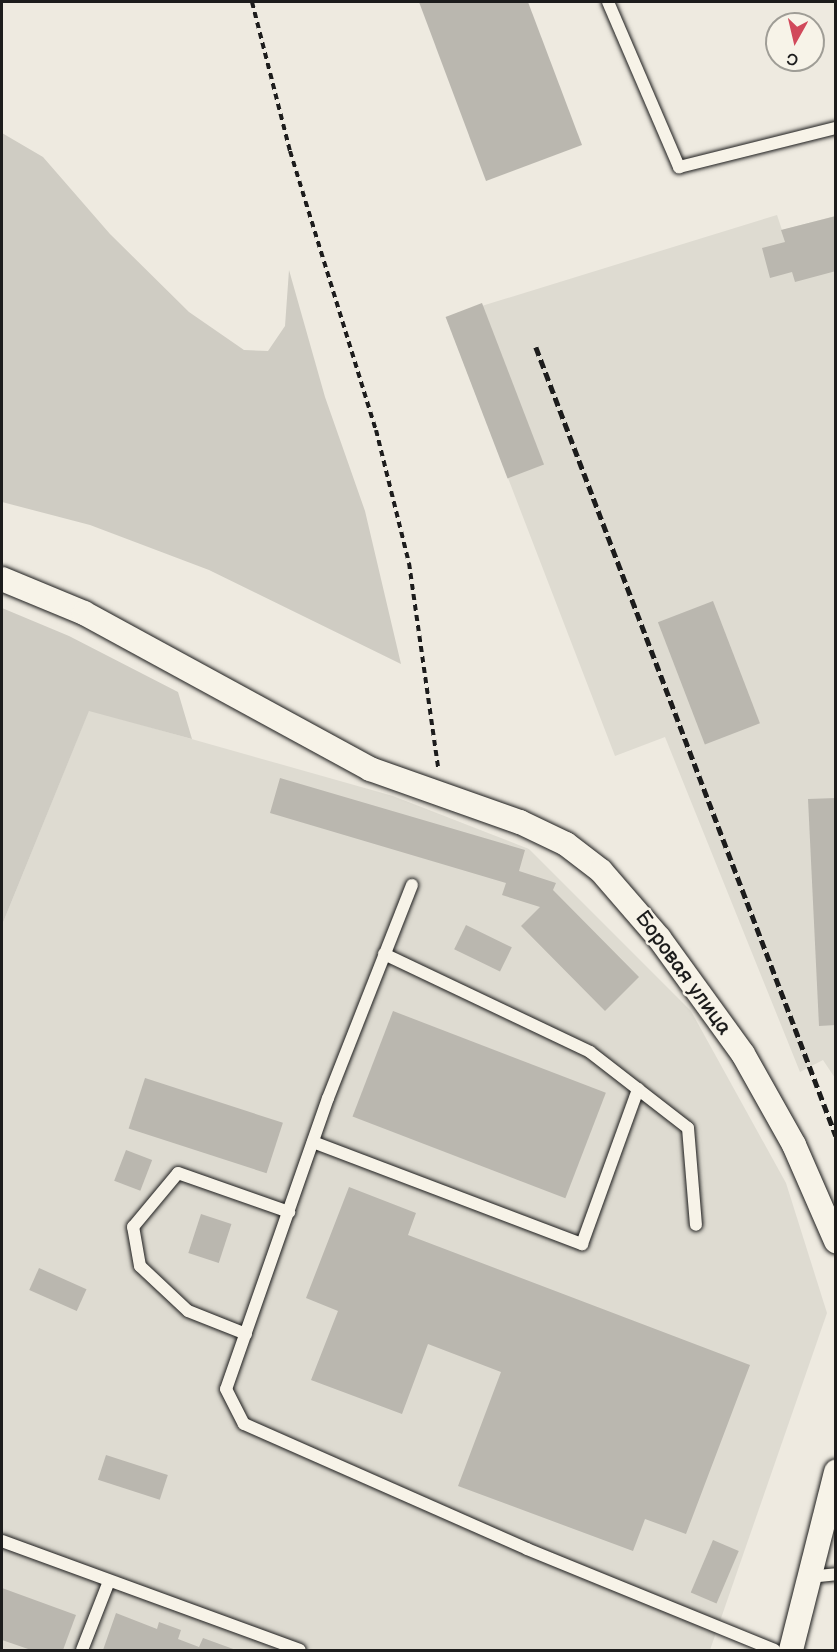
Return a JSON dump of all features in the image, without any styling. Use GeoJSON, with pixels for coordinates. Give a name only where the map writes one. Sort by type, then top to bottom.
{"type":"FeatureCollection","features":[{"type":"Feature","properties":{"kind":"street","name":"Боровая улица"},"geometry":{"type":"LineString","coordinates":[[2,579],[84,613],[370,769],[520,822],[566,844],[629,899],[742,1054],[794,1145],[836,1241]]}},
{"type":"Feature","properties":{"kind":"street"},"geometry":{"type":"LineString","coordinates":[[791,1650],[836,1472]]}},
{"type":"Feature","properties":{"kind":"lane"},"geometry":{"type":"LineString","coordinates":[[608,2],[680,167],[836,128]]}},
{"type":"Feature","properties":{"kind":"lane"},"geometry":{"type":"LineString","coordinates":[[412,885],[313,1143],[226,1389],[244,1424],[527,1549],[774,1650]]}},
{"type":"Feature","properties":{"kind":"lane"},"geometry":{"type":"LineString","coordinates":[[384,954],[590,1052],[688,1128],[696,1225]]}},
{"type":"Feature","properties":{"kind":"lane"},"geometry":{"type":"LineString","coordinates":[[313,1143],[582,1244],[638,1089]]}},
{"type":"Feature","properties":{"kind":"lane"},"geometry":{"type":"LineString","coordinates":[[246,1334],[188,1311],[140,1266],[133,1227],[177,1173],[288,1212]]}},
{"type":"Feature","properties":{"kind":"lane"},"geometry":{"type":"LineString","coordinates":[[2,1541],[300,1650]]}},
{"type":"Feature","properties":{"kind":"lane"},"geometry":{"type":"LineString","coordinates":[[809,1577],[836,1574]]}},
{"type":"Feature","properties":{"kind":"lane"},"geometry":{"type":"LineString","coordinates":[[82,1650],[109,1581]]}},
{"type":"Feature","properties":{"kind":"path"},"geometry":{"type":"LineString","coordinates":[[252,2],[290,151],[376,430],[409,563],[442,795]]}},
{"type":"Feature","properties":{"kind":"shaded area"},"geometry":{"type":"Polygon","coordinates":[[[2,133],[43,157],[110,234],[189,312],[244,350],[268,351],[285,326],[289,270],[325,397],[365,511],[401,664],[209,570],[90,525],[2,502],[2,133]]]}},
{"type":"Feature","properties":{"kind":"shaded area"},"geometry":{"type":"Polygon","coordinates":[[[777,215],[782,230],[835,216],[835,1078],[823,1060],[800,1072],[665,737],[615,756],[446,317],[777,215]]]}},
{"type":"Feature","properties":{"kind":"shaded area"},"geometry":{"type":"Polygon","coordinates":[[[2,608],[69,636],[178,692],[192,739],[89,711],[2,925],[2,608]]]}},
{"type":"Feature","properties":{"kind":"shaded area"},"geometry":{"type":"Polygon","coordinates":[[[89,710],[393,796],[529,849],[691,1011],[786,1183],[827,1313],[710,1650],[2,1650],[2,925],[89,710]]]}},
{"type":"Feature","properties":{"kind":"building"},"geometry":{"type":"Polygon","coordinates":[[[419,2],[528,2],[582,145],[486,181],[419,2]]]}},
{"type":"Feature","properties":{"kind":"building"},"geometry":{"type":"Polygon","coordinates":[[[836,216],[836,271],[795,282],[792,272],[770,278],[762,248],[785,242],[781,230],[836,216]]]}},
{"type":"Feature","properties":{"kind":"building"},"geometry":{"type":"Polygon","coordinates":[[[482,303],[544,465],[508,478],[446,317],[482,303]]]}},
{"type":"Feature","properties":{"kind":"building"},"geometry":{"type":"Polygon","coordinates":[[[713,601],[760,723],[705,744],[658,622],[713,601]]]}},
{"type":"Feature","properties":{"kind":"building"},"geometry":{"type":"Polygon","coordinates":[[[280,778],[525,850],[519,871],[556,883],[553,890],[639,977],[605,1011],[521,926],[540,907],[502,895],[506,883],[270,813],[280,778]]]}},
{"type":"Feature","properties":{"kind":"building"},"geometry":{"type":"Polygon","coordinates":[[[836,798],[836,1025],[819,1026],[808,799],[836,798]]]}},
{"type":"Feature","properties":{"kind":"building"},"geometry":{"type":"Polygon","coordinates":[[[466,925],[512,947],[500,972],[454,949],[466,925]]]}},
{"type":"Feature","properties":{"kind":"building"},"geometry":{"type":"Polygon","coordinates":[[[393,1011],[606,1093],[565,1198],[353,1116],[393,1011]]]}},
{"type":"Feature","properties":{"kind":"building"},"geometry":{"type":"Polygon","coordinates":[[[145,1078],[283,1123],[267,1173],[129,1128],[145,1078]]]}},
{"type":"Feature","properties":{"kind":"building"},"geometry":{"type":"Polygon","coordinates":[[[126,1150],[152,1160],[140,1191],[114,1181],[126,1150]]]}},
{"type":"Feature","properties":{"kind":"building"},"geometry":{"type":"Polygon","coordinates":[[[349,1187],[416,1213],[408,1235],[750,1365],[686,1534],[645,1519],[633,1551],[458,1486],[501,1372],[428,1344],[402,1414],[311,1380],[338,1311],[306,1298],[349,1187]]]}},
{"type":"Feature","properties":{"kind":"building"},"geometry":{"type":"Polygon","coordinates":[[[201,1214],[231,1224],[219,1263],[188,1253],[201,1214]]]}},
{"type":"Feature","properties":{"kind":"building"},"geometry":{"type":"Polygon","coordinates":[[[39,1268],[87,1289],[77,1311],[29,1290],[39,1268]]]}},
{"type":"Feature","properties":{"kind":"building"},"geometry":{"type":"Polygon","coordinates":[[[106,1455],[168,1475],[160,1500],[98,1480],[106,1455]]]}},
{"type":"Feature","properties":{"kind":"building"},"geometry":{"type":"Polygon","coordinates":[[[713,1540],[739,1551],[717,1603],[691,1592],[713,1540]]]}},
{"type":"Feature","properties":{"kind":"building"},"geometry":{"type":"Polygon","coordinates":[[[2,1588],[76,1615],[63,1650],[31,1650],[2,1640],[2,1588]]]}},
{"type":"Feature","properties":{"kind":"building"},"geometry":{"type":"Polygon","coordinates":[[[116,1613],[157,1629],[159,1622],[181,1630],[178,1639],[199,1647],[203,1638],[236,1650],[103,1650],[116,1613]]]}},
{"type":"Feature","properties":{"kind":"railway"},"geometry":{"type":"LineString","coordinates":[[536,347],[836,1136]]}}]}
